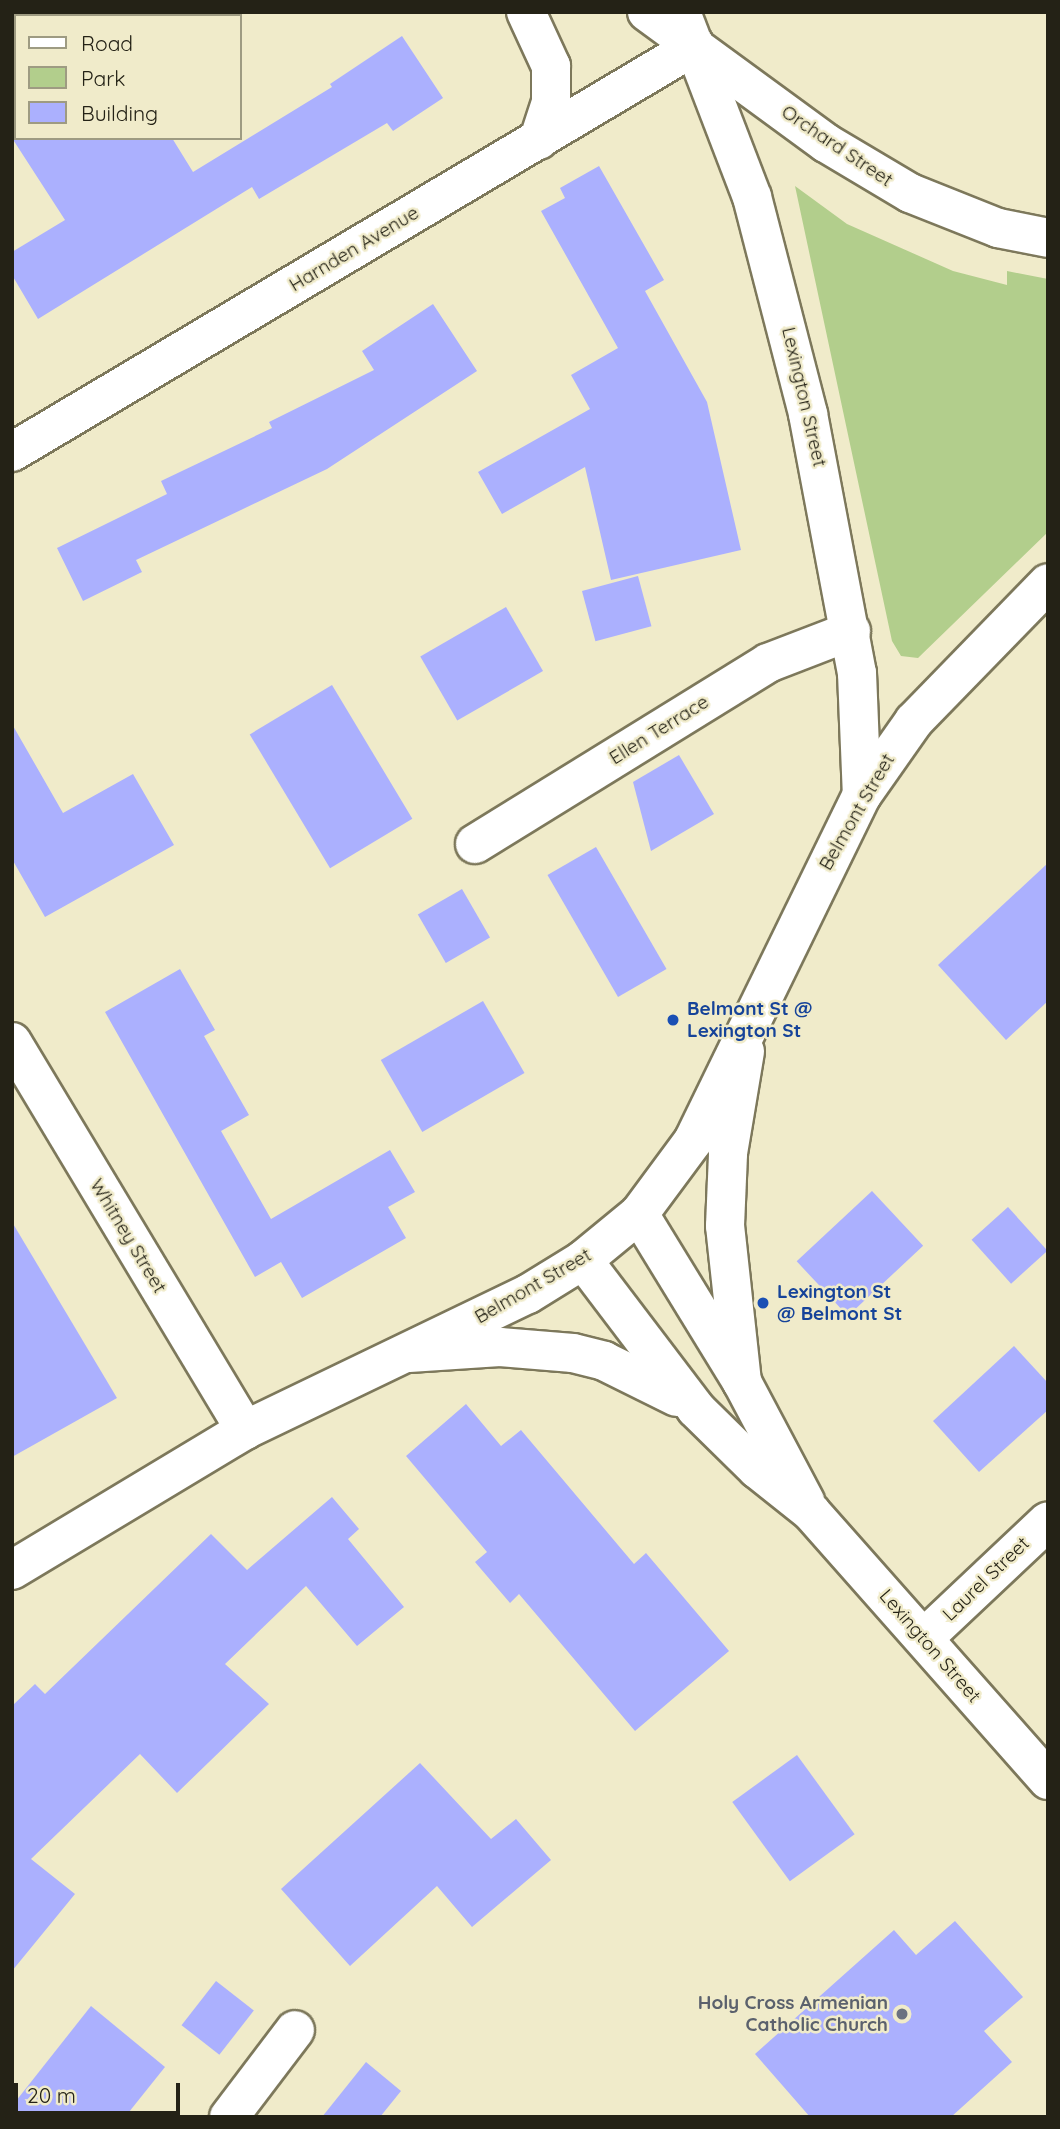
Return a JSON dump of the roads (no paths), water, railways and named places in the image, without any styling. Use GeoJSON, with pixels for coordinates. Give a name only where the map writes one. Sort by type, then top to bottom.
{"type":"FeatureCollection","features":[{"type":"Feature","properties":{"kind":"street"},"geometry":{"type":"LineString","coordinates":[[526,12],[551,65],[551,102],[539,139]]}},
{"type":"Feature","properties":{"kind":"street","name":"Orchard Street"},"geometry":{"type":"LineString","coordinates":[[647,12],[688,29],[827,143],[900,188],[998,228],[1048,238]]}},
{"type":"Feature","properties":{"kind":"street","name":"Harnden Avenue"},"geometry":{"type":"LineString","coordinates":[[12,452],[539,139],[688,29]]}},
{"type":"Feature","properties":{"kind":"street","name":"Lexington Street"},"geometry":{"type":"LineString","coordinates":[[688,29],[752,197],[789,330],[851,631],[860,712],[862,795]]}},
{"type":"Feature","properties":{"kind":"street","name":"Belmont Street"},"geometry":{"type":"LineString","coordinates":[[12,1570],[245,1430],[325,1389],[409,1353],[528,1294],[583,1260],[639,1214],[693,1142],[862,795],[914,721],[1048,583]]}},
{"type":"Feature","properties":{"kind":"street","name":"Ellen Terrace"},"geometry":{"type":"LineString","coordinates":[[475,844],[768,663],[851,631]]}},
{"type":"Feature","properties":{"kind":"street"},"geometry":{"type":"LineString","coordinates":[[742,1382],[725,1226],[734,1100],[751,1023]]}},
{"type":"Feature","properties":{"kind":"street","name":"Whitney Street"},"geometry":{"type":"LineString","coordinates":[[12,1042],[245,1430]]}},
{"type":"Feature","properties":{"kind":"street","name":"Lexington Street"},"geometry":{"type":"LineString","coordinates":[[639,1214],[742,1382],[811,1512]]}},
{"type":"Feature","properties":{"kind":"street","name":"Lexington Street"},"geometry":{"type":"LineString","coordinates":[[583,1260],[696,1409],[757,1469],[811,1512],[1048,1780]]}},
{"type":"Feature","properties":{"kind":"street"},"geometry":{"type":"LineString","coordinates":[[409,1353],[500,1347],[573,1353],[637,1374],[696,1409]]}},
{"type":"Feature","properties":{"kind":"street","name":"Laurel Street"},"geometry":{"type":"LineString","coordinates":[[924,1638],[1048,1521]]}},
{"type":"Feature","properties":{"kind":"street"},"geometry":{"type":"LineString","coordinates":[[229,2117],[295,2031]]}},
{"type":"Feature","properties":{"kind":"place","name":"Belmont St @ Lexington St"},"geometry":{"type":"Point","coordinates":[673,1020]}},
{"type":"Feature","properties":{"kind":"place","name":"Lexington St @ Belmont St"},"geometry":{"type":"Point","coordinates":[763,1303]}},
{"type":"Feature","properties":{"kind":"place","name":"Holy Cross Armenian Catholic Church"},"geometry":{"type":"Point","coordinates":[902,2014]}}]}
